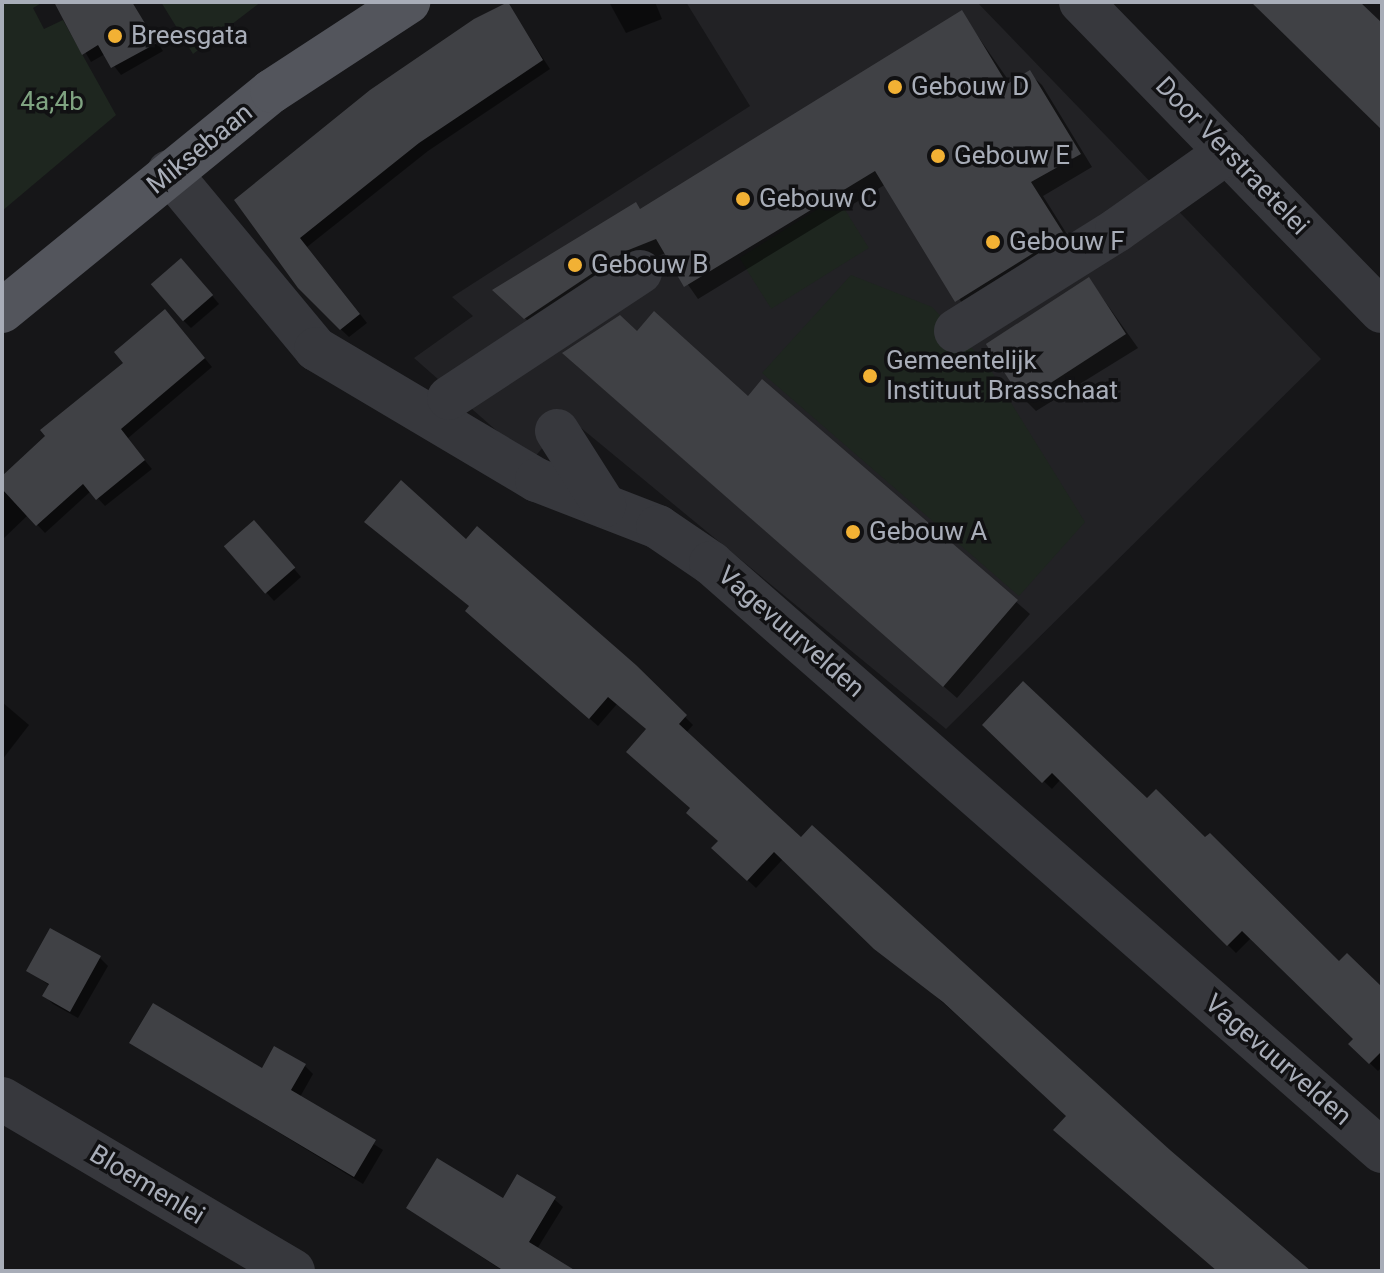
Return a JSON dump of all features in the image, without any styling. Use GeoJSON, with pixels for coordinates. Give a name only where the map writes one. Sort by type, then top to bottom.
{"type":"FeatureCollection","features":[{"type":"Feature","properties":{"kind":"main road","name":"Miksebaan"},"geometry":{"type":"LineString","coordinates":[[2,311],[272,91],[408,2]]}},
{"type":"Feature","properties":{"kind":"street","name":"Door Verstraetelei"},"geometry":{"type":"LineString","coordinates":[[1081,2],[1382,311]]}},
{"type":"Feature","properties":{"kind":"street"},"geometry":{"type":"LineString","coordinates":[[956,331],[1117,230],[1227,152]]}},
{"type":"Feature","properties":{"kind":"street","name":"Vagevuurvelden"},"geometry":{"type":"LineString","coordinates":[[169,172],[316,349],[430,404],[537,480],[658,527],[760,605],[1382,1151]]}},
{"type":"Feature","properties":{"kind":"street"},"geometry":{"type":"LineString","coordinates":[[430,404],[640,272]]}},
{"type":"Feature","properties":{"kind":"street"},"geometry":{"type":"LineString","coordinates":[[430,404],[507,380]]}},
{"type":"Feature","properties":{"kind":"street"},"geometry":{"type":"LineString","coordinates":[[557,431],[604,505]]}},
{"type":"Feature","properties":{"kind":"street","name":"Bloemenlei"},"geometry":{"type":"LineString","coordinates":[[2,1099],[293,1271]]}},
{"type":"Feature","properties":{"kind":"shaded area","name":"Gemeentelijk Instituut Brasschaat"},"geometry":{"type":"Polygon","coordinates":[[[686,2],[977,2],[1321,359],[946,729],[569,418],[531,461],[414,358],[473,316],[452,297],[750,106],[686,2]]]}},
{"type":"Feature","properties":{"kind":"green space","name":"4a;4b"},"geometry":{"type":"Polygon","coordinates":[[[2,2],[43,2],[33,8],[44,29],[63,20],[116,115],[2,211],[2,2]]]}},
{"type":"Feature","properties":{"kind":"green space"},"geometry":{"type":"Polygon","coordinates":[[[161,2],[261,2],[193,54],[161,2]]]}},
{"type":"Feature","properties":{"kind":"green space"},"geometry":{"type":"Polygon","coordinates":[[[837,197],[869,248],[771,309],[739,258],[837,197]]]}},
{"type":"Feature","properties":{"kind":"green space"},"geometry":{"type":"Polygon","coordinates":[[[851,275],[932,307],[987,364],[1085,522],[1019,596],[762,373],[851,275]]]}},
{"type":"Feature","properties":{"kind":"building","name":"Breesgata"},"geometry":{"type":"Polygon","coordinates":[[[54,2],[132,2],[157,43],[111,68],[98,45],[82,55],[54,2]]]}},
{"type":"Feature","properties":{"kind":"building"},"geometry":{"type":"Polygon","coordinates":[[[508,2],[543,60],[419,143],[300,238],[360,314],[340,330],[298,288],[234,200],[370,90],[474,19],[508,2]]]}},
{"type":"Feature","properties":{"kind":"building"},"geometry":{"type":"Polygon","coordinates":[[[1251,2],[1360,2],[1382,23],[1382,130],[1251,2]]]}},
{"type":"Feature","properties":{"kind":"building"},"geometry":{"type":"Polygon","coordinates":[[[962,10],[1007,84],[1030,70],[1081,154],[1031,182],[1064,234],[955,302],[875,171],[684,287],[656,239],[626,251],[524,319],[492,290],[636,202],[640,209],[962,10]]]}},
{"type":"Feature","properties":{"kind":"building"},"geometry":{"type":"Polygon","coordinates":[[[181,258],[213,295],[183,321],[151,284],[181,258]]]}},
{"type":"Feature","properties":{"kind":"building"},"geometry":{"type":"Polygon","coordinates":[[[1089,277],[1126,334],[1023,401],[986,344],[1089,277]]]}},
{"type":"Feature","properties":{"kind":"building"},"geometry":{"type":"Polygon","coordinates":[[[165,309],[205,358],[121,429],[145,460],[96,500],[83,484],[36,526],[2,489],[2,476],[45,436],[40,430],[123,363],[114,352],[165,309]]]}},
{"type":"Feature","properties":{"kind":"building","name":"Gebouw A"},"geometry":{"type":"Polygon","coordinates":[[[654,311],[748,396],[762,379],[1018,600],[943,687],[562,353],[620,315],[637,331],[654,311]]]}},
{"type":"Feature","properties":{"kind":"building"},"geometry":{"type":"Polygon","coordinates":[[[401,480],[466,539],[477,526],[636,665],[687,715],[679,724],[801,837],[812,825],[1170,1150],[1311,1271],[1217,1271],[1053,1130],[1066,1116],[943,1002],[874,949],[774,852],[747,881],[711,848],[718,841],[686,813],[690,808],[626,752],[646,729],[608,697],[589,719],[465,611],[469,606],[364,522],[401,480]]]}},
{"type":"Feature","properties":{"kind":"building"},"geometry":{"type":"Polygon","coordinates":[[[254,520],[295,568],[265,594],[224,546],[254,520]]]}},
{"type":"Feature","properties":{"kind":"building"},"geometry":{"type":"Polygon","coordinates":[[[1023,681],[1147,798],[1156,789],[1205,837],[1210,833],[1339,961],[1347,953],[1382,987],[1382,1051],[1369,1064],[1348,1044],[1353,1039],[1242,931],[1227,946],[1052,773],[1042,783],[982,725],[1023,681]]]}},
{"type":"Feature","properties":{"kind":"building"},"geometry":{"type":"Polygon","coordinates":[[[50,928],[101,956],[70,1012],[42,996],[49,984],[26,971],[50,928]]]}},
{"type":"Feature","properties":{"kind":"building"},"geometry":{"type":"Polygon","coordinates":[[[153,1003],[262,1068],[274,1046],[306,1064],[291,1090],[376,1140],[354,1177],[129,1043],[153,1003]]]}},
{"type":"Feature","properties":{"kind":"building"},"geometry":{"type":"Polygon","coordinates":[[[437,1158],[503,1198],[517,1174],[556,1197],[529,1242],[576,1271],[504,1271],[406,1208],[437,1158]]]}},
{"type":"Feature","properties":{"kind":"place","name":"Breesgata"},"geometry":{"type":"Point","coordinates":[115,36]}},
{"type":"Feature","properties":{"kind":"place","name":"Gebouw D"},"geometry":{"type":"Point","coordinates":[895,87]}},
{"type":"Feature","properties":{"kind":"place","name":"Gebouw E"},"geometry":{"type":"Point","coordinates":[938,156]}},
{"type":"Feature","properties":{"kind":"place","name":"Gebouw C"},"geometry":{"type":"Point","coordinates":[743,199]}},
{"type":"Feature","properties":{"kind":"place","name":"Gebouw F"},"geometry":{"type":"Point","coordinates":[993,242]}},
{"type":"Feature","properties":{"kind":"place","name":"Gebouw B"},"geometry":{"type":"Point","coordinates":[575,265]}},
{"type":"Feature","properties":{"kind":"place","name":"Gemeentelijk Instituut Brasschaat"},"geometry":{"type":"Point","coordinates":[870,376]}},
{"type":"Feature","properties":{"kind":"place","name":"Gebouw A"},"geometry":{"type":"Point","coordinates":[853,532]}}]}
